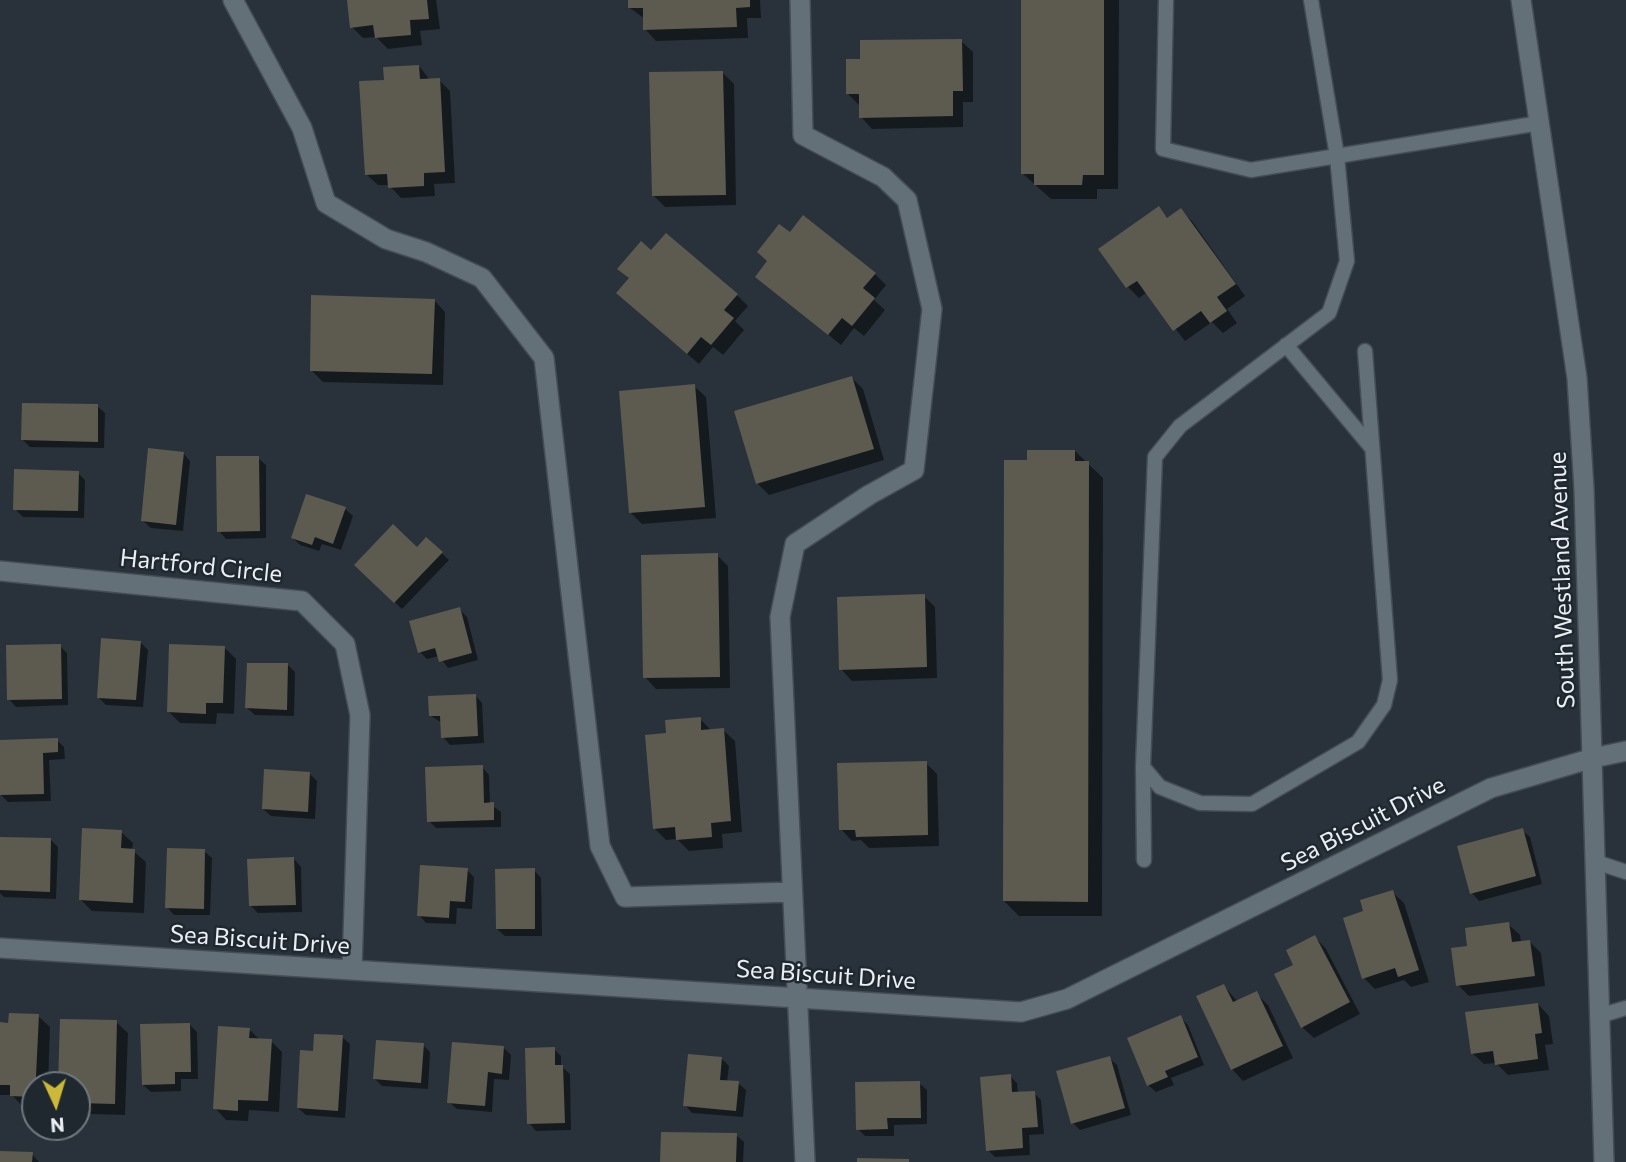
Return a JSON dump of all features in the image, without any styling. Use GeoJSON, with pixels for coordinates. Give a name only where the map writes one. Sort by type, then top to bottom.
{"type":"FeatureCollection","features":[{"type":"Feature","properties":{"kind":"street"},"geometry":{"type":"LineString","coordinates":[[233,0],[302,128],[326,203],[386,239],[426,252],[482,278],[544,358],[600,846],[625,897],[792,892]]}},
{"type":"Feature","properties":{"kind":"street"},"geometry":{"type":"LineString","coordinates":[[800,0],[803,135],[883,177],[907,201],[932,309],[914,470],[869,495],[795,544],[780,617],[805,1162]]}},
{"type":"Feature","properties":{"kind":"street","name":"South Westland Avenue"},"geometry":{"type":"LineString","coordinates":[[1521,0],[1577,378],[1584,489],[1604,1162]]}},
{"type":"Feature","properties":{"kind":"street","name":"Hartford Circle"},"geometry":{"type":"LineString","coordinates":[[0,571],[302,601],[345,644],[360,715],[352,970]]}},
{"type":"Feature","properties":{"kind":"street","name":"Sea Biscuit Drive"},"geometry":{"type":"LineString","coordinates":[[0,948],[1021,1012],[1067,999],[1491,788],[1626,751]]}},
{"type":"Feature","properties":{"kind":"lane"},"geometry":{"type":"LineString","coordinates":[[1166,0],[1163,149],[1251,170],[1540,123]]}},
{"type":"Feature","properties":{"kind":"lane"},"geometry":{"type":"LineString","coordinates":[[1144,860],[1143,767],[1155,457],[1180,426],[1329,313],[1347,261],[1337,156],[1311,0]]}},
{"type":"Feature","properties":{"kind":"lane"},"geometry":{"type":"LineString","coordinates":[[1286,345],[1371,447]]}},
{"type":"Feature","properties":{"kind":"lane"},"geometry":{"type":"LineString","coordinates":[[1143,767],[1160,787],[1200,803],[1252,804],[1359,742],[1384,705],[1390,680],[1365,351]]}},
{"type":"Feature","properties":{"kind":"lane"},"geometry":{"type":"LineString","coordinates":[[1596,862],[1626,872]]}},
{"type":"Feature","properties":{"kind":"lane"},"geometry":{"type":"LineString","coordinates":[[1599,1016],[1626,1008]]}},
{"type":"Feature","properties":{"kind":"building"},"geometry":{"type":"Polygon","coordinates":[[[347,0],[427,0],[429,19],[410,20],[411,35],[375,38],[373,25],[350,28],[347,0]]]}},
{"type":"Feature","properties":{"kind":"building"},"geometry":{"type":"Polygon","coordinates":[[[628,0],[750,0],[750,7],[736,8],[737,27],[643,30],[643,8],[628,8],[628,0]]]}},
{"type":"Feature","properties":{"kind":"building"},"geometry":{"type":"Polygon","coordinates":[[[1021,0],[1104,0],[1104,175],[1083,175],[1082,185],[1034,185],[1034,174],[1021,174],[1021,0]]]}},
{"type":"Feature","properties":{"kind":"building"},"geometry":{"type":"Polygon","coordinates":[[[962,39],[963,91],[953,91],[953,116],[859,118],[859,94],[846,94],[846,59],[860,59],[860,40],[962,39]]]}},
{"type":"Feature","properties":{"kind":"building"},"geometry":{"type":"Polygon","coordinates":[[[419,65],[420,79],[440,78],[445,172],[424,173],[424,186],[388,188],[387,174],[365,175],[359,81],[384,80],[383,67],[419,65]]]}},
{"type":"Feature","properties":{"kind":"building"},"geometry":{"type":"Polygon","coordinates":[[[723,71],[726,195],[652,196],[649,72],[723,71]]]}},
{"type":"Feature","properties":{"kind":"building"},"geometry":{"type":"Polygon","coordinates":[[[1159,206],[1167,218],[1181,208],[1236,284],[1217,297],[1227,311],[1210,323],[1201,311],[1173,331],[1137,281],[1126,288],[1098,249],[1159,206]]]}},
{"type":"Feature","properties":{"kind":"building"},"geometry":{"type":"Polygon","coordinates":[[[803,215],[876,273],[863,288],[875,298],[852,326],[842,318],[828,335],[755,277],[767,261],[757,252],[779,224],[790,232],[803,215]]]}},
{"type":"Feature","properties":{"kind":"building"},"geometry":{"type":"Polygon","coordinates":[[[666,233],[738,294],[724,310],[734,318],[711,345],[701,337],[687,354],[616,293],[629,278],[617,269],[641,241],[651,250],[666,233]]]}},
{"type":"Feature","properties":{"kind":"building"},"geometry":{"type":"Polygon","coordinates":[[[311,295],[435,299],[432,374],[310,371],[311,295]]]}},
{"type":"Feature","properties":{"kind":"building"},"geometry":{"type":"Polygon","coordinates":[[[852,376],[874,449],[756,484],[734,411],[852,376]]]}},
{"type":"Feature","properties":{"kind":"building"},"geometry":{"type":"Polygon","coordinates":[[[695,384],[705,507],[629,513],[619,391],[695,384]]]}},
{"type":"Feature","properties":{"kind":"building"},"geometry":{"type":"Polygon","coordinates":[[[22,403],[98,404],[98,442],[21,440],[22,403]]]}},
{"type":"Feature","properties":{"kind":"building"},"geometry":{"type":"Polygon","coordinates":[[[148,448],[184,452],[176,525],[141,521],[148,448]]]}},
{"type":"Feature","properties":{"kind":"building"},"geometry":{"type":"Polygon","coordinates":[[[1027,450],[1075,450],[1075,461],[1089,461],[1088,902],[1003,901],[1004,460],[1027,460],[1027,450]]]}},
{"type":"Feature","properties":{"kind":"building"},"geometry":{"type":"Polygon","coordinates":[[[216,456],[259,456],[260,531],[217,532],[216,456]]]}},
{"type":"Feature","properties":{"kind":"building"},"geometry":{"type":"Polygon","coordinates":[[[14,469],[79,471],[78,511],[13,510],[14,469]]]}},
{"type":"Feature","properties":{"kind":"building"},"geometry":{"type":"Polygon","coordinates":[[[306,494],[346,507],[333,544],[315,537],[312,545],[291,538],[306,494]]]}},
{"type":"Feature","properties":{"kind":"building"},"geometry":{"type":"Polygon","coordinates":[[[393,524],[417,547],[426,537],[443,552],[394,603],[354,565],[393,524]]]}},
{"type":"Feature","properties":{"kind":"building"},"geometry":{"type":"Polygon","coordinates":[[[718,553],[720,677],[643,678],[641,555],[718,553]]]}},
{"type":"Feature","properties":{"kind":"building"},"geometry":{"type":"Polygon","coordinates":[[[925,594],[927,667],[839,670],[837,597],[925,594]]]}},
{"type":"Feature","properties":{"kind":"building"},"geometry":{"type":"Polygon","coordinates":[[[460,607],[472,653],[439,662],[435,648],[418,653],[409,621],[460,607]]]}},
{"type":"Feature","properties":{"kind":"building"},"geometry":{"type":"Polygon","coordinates":[[[101,638],[141,641],[136,700],[97,698],[101,638]]]}},
{"type":"Feature","properties":{"kind":"building"},"geometry":{"type":"Polygon","coordinates":[[[61,644],[62,699],[7,700],[6,645],[61,644]]]}},
{"type":"Feature","properties":{"kind":"building"},"geometry":{"type":"Polygon","coordinates":[[[169,644],[225,646],[223,703],[206,703],[206,714],[167,712],[169,644]]]}},
{"type":"Feature","properties":{"kind":"building"},"geometry":{"type":"Polygon","coordinates":[[[247,663],[288,663],[287,710],[245,708],[247,663]]]}},
{"type":"Feature","properties":{"kind":"building"},"geometry":{"type":"Polygon","coordinates":[[[476,694],[478,736],[441,738],[440,716],[429,716],[428,696],[476,694]]]}},
{"type":"Feature","properties":{"kind":"building"},"geometry":{"type":"Polygon","coordinates":[[[701,717],[701,730],[724,728],[731,821],[711,823],[712,837],[676,840],[675,827],[653,829],[645,735],[666,733],[665,720],[701,717]]]}},
{"type":"Feature","properties":{"kind":"building"},"geometry":{"type":"Polygon","coordinates":[[[58,738],[58,752],[43,753],[44,794],[0,795],[0,740],[58,738]]]}},
{"type":"Feature","properties":{"kind":"building"},"geometry":{"type":"Polygon","coordinates":[[[927,761],[928,835],[856,837],[855,830],[839,830],[837,763],[927,761]]]}},
{"type":"Feature","properties":{"kind":"building"},"geometry":{"type":"Polygon","coordinates":[[[483,765],[484,803],[494,802],[494,820],[427,822],[425,767],[483,765]]]}},
{"type":"Feature","properties":{"kind":"building"},"geometry":{"type":"Polygon","coordinates":[[[264,769],[310,772],[308,812],[262,809],[264,769]]]}},
{"type":"Feature","properties":{"kind":"building"},"geometry":{"type":"Polygon","coordinates":[[[82,828],[122,830],[121,848],[135,849],[133,903],[79,900],[82,828]]]}},
{"type":"Feature","properties":{"kind":"building"},"geometry":{"type":"Polygon","coordinates":[[[1523,828],[1536,876],[1470,894],[1457,846],[1523,828]]]}},
{"type":"Feature","properties":{"kind":"building"},"geometry":{"type":"Polygon","coordinates":[[[0,837],[51,838],[50,892],[0,890],[0,837]]]}},
{"type":"Feature","properties":{"kind":"building"},"geometry":{"type":"Polygon","coordinates":[[[167,848],[205,849],[204,909],[165,908],[167,848]]]}},
{"type":"Feature","properties":{"kind":"building"},"geometry":{"type":"Polygon","coordinates":[[[294,857],[296,905],[249,906],[247,859],[294,857]]]}},
{"type":"Feature","properties":{"kind":"building"},"geometry":{"type":"Polygon","coordinates":[[[420,865],[468,868],[465,902],[450,901],[449,918],[417,916],[420,865]]]}},
{"type":"Feature","properties":{"kind":"building"},"geometry":{"type":"Polygon","coordinates":[[[535,868],[535,929],[496,929],[495,869],[535,868]]]}},
{"type":"Feature","properties":{"kind":"building"},"geometry":{"type":"Polygon","coordinates":[[[1393,890],[1419,970],[1398,977],[1395,968],[1362,979],[1343,918],[1363,911],[1360,900],[1393,890]]]}},
{"type":"Feature","properties":{"kind":"building"},"geometry":{"type":"Polygon","coordinates":[[[1509,922],[1512,942],[1530,940],[1535,976],[1456,986],[1451,948],[1467,946],[1465,928],[1509,922]]]}},
{"type":"Feature","properties":{"kind":"building"},"geometry":{"type":"Polygon","coordinates":[[[1315,935],[1350,1002],[1301,1028],[1274,974],[1293,965],[1286,950],[1315,935]]]}},
{"type":"Feature","properties":{"kind":"building"},"geometry":{"type":"Polygon","coordinates":[[[1224,984],[1233,1002],[1257,991],[1283,1046],[1231,1070],[1196,996],[1224,984]]]}},
{"type":"Feature","properties":{"kind":"building"},"geometry":{"type":"Polygon","coordinates":[[[1538,1003],[1542,1033],[1535,1034],[1538,1059],[1495,1065],[1493,1051],[1471,1054],[1465,1012],[1538,1003]]]}},
{"type":"Feature","properties":{"kind":"building"},"geometry":{"type":"Polygon","coordinates":[[[9,1013],[39,1014],[36,1071],[21,1071],[21,1096],[10,1096],[10,1085],[0,1085],[0,1022],[8,1023],[9,1013]]]}},
{"type":"Feature","properties":{"kind":"building"},"geometry":{"type":"Polygon","coordinates":[[[1181,1015],[1198,1057],[1165,1071],[1168,1077],[1147,1086],[1127,1038],[1181,1015]]]}},
{"type":"Feature","properties":{"kind":"building"},"geometry":{"type":"Polygon","coordinates":[[[60,1019],[117,1020],[115,1104],[91,1103],[91,1071],[58,1071],[60,1019]]]}},
{"type":"Feature","properties":{"kind":"building"},"geometry":{"type":"Polygon","coordinates":[[[190,1023],[191,1072],[175,1072],[175,1084],[142,1085],[140,1024],[190,1023]]]}},
{"type":"Feature","properties":{"kind":"building"},"geometry":{"type":"Polygon","coordinates":[[[218,1026],[250,1028],[249,1038],[272,1039],[268,1101],[238,1100],[238,1111],[213,1109],[218,1026]]]}},
{"type":"Feature","properties":{"kind":"building"},"geometry":{"type":"Polygon","coordinates":[[[314,1034],[343,1035],[338,1111],[297,1108],[300,1050],[313,1051],[314,1034]]]}},
{"type":"Feature","properties":{"kind":"building"},"geometry":{"type":"Polygon","coordinates":[[[376,1040],[424,1043],[421,1083],[373,1079],[376,1040]]]}},
{"type":"Feature","properties":{"kind":"building"},"geometry":{"type":"Polygon","coordinates":[[[452,1042],[504,1046],[502,1074],[488,1072],[485,1106],[447,1103],[452,1042]]]}},
{"type":"Feature","properties":{"kind":"building"},"geometry":{"type":"Polygon","coordinates":[[[555,1047],[555,1065],[563,1065],[565,1123],[527,1124],[525,1048],[555,1047]]]}},
{"type":"Feature","properties":{"kind":"building"},"geometry":{"type":"Polygon","coordinates":[[[688,1054],[722,1057],[720,1080],[739,1081],[736,1111],[683,1106],[688,1054]]]}},
{"type":"Feature","properties":{"kind":"building"},"geometry":{"type":"Polygon","coordinates":[[[1110,1056],[1125,1108],[1071,1124],[1056,1071],[1110,1056]]]}},
{"type":"Feature","properties":{"kind":"building"},"geometry":{"type":"Polygon","coordinates":[[[1011,1074],[1012,1092],[1035,1091],[1038,1127],[1022,1128],[1023,1148],[986,1151],[980,1077],[1011,1074]]]}},
{"type":"Feature","properties":{"kind":"building"},"geometry":{"type":"Polygon","coordinates":[[[920,1081],[921,1118],[887,1118],[888,1129],[856,1130],[855,1082],[920,1081]]]}},
{"type":"Feature","properties":{"kind":"building"},"geometry":{"type":"Polygon","coordinates":[[[661,1132],[737,1133],[736,1162],[660,1162],[661,1132]]]}},
{"type":"Feature","properties":{"kind":"building"},"geometry":{"type":"Polygon","coordinates":[[[0,1151],[33,1152],[32,1162],[0,1162],[0,1151]]]}},
{"type":"Feature","properties":{"kind":"building"},"geometry":{"type":"Polygon","coordinates":[[[857,1158],[909,1159],[909,1162],[857,1162],[857,1158]]]}}]}
